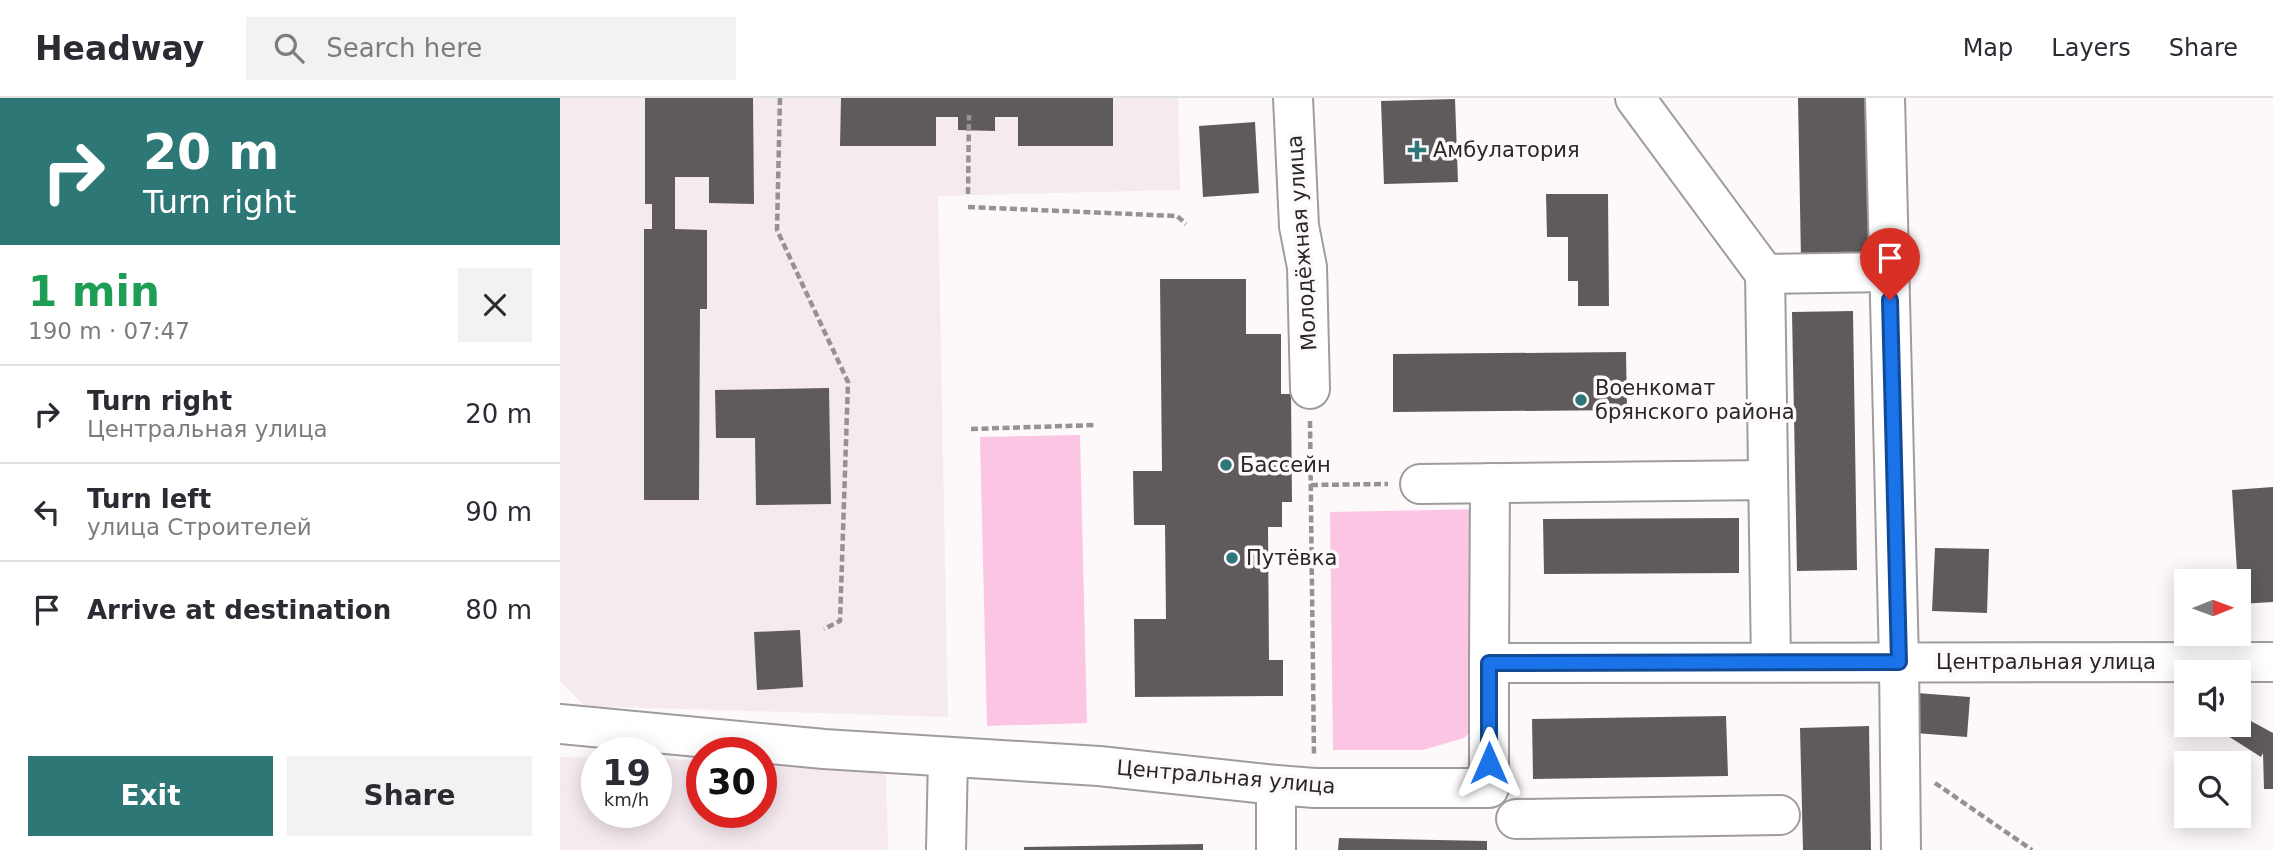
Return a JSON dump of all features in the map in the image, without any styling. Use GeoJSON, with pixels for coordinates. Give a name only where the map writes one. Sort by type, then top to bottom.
{"type":"FeatureCollection","features":[{"type":"Feature","properties":{"kind":"street","name":"Молодёжная улица"},"geometry":{"type":"LineString","coordinates":[[1293,98],[1299,226],[1307,267],[1310,388]]}},
{"type":"Feature","properties":{"kind":"street"},"geometry":{"type":"LineString","coordinates":[[1635,98],[1765,274],[1771,662]]}},
{"type":"Feature","properties":{"kind":"street"},"geometry":{"type":"LineString","coordinates":[[1885,98],[1901,850]]}},
{"type":"Feature","properties":{"kind":"street"},"geometry":{"type":"LineString","coordinates":[[1765,274],[1889,272]]}},
{"type":"Feature","properties":{"kind":"street"},"geometry":{"type":"LineString","coordinates":[[1420,484],[1768,480]]}},
{"type":"Feature","properties":{"kind":"street"},"geometry":{"type":"LineString","coordinates":[[1490,483],[1489,788],[1516,834],[1780,815]]}},
{"type":"Feature","properties":{"kind":"street","name":"Центральная улица"},"geometry":{"type":"LineString","coordinates":[[1489,663],[2273,662]]}},
{"type":"Feature","properties":{"kind":"street","name":"Центральная улица"},"geometry":{"type":"LineString","coordinates":[[560,724],[824,749],[1099,766],[1276,786],[1489,788]]}},
{"type":"Feature","properties":{"kind":"street"},"geometry":{"type":"LineString","coordinates":[[946,850],[948,757]]}},
{"type":"Feature","properties":{"kind":"street"},"geometry":{"type":"LineString","coordinates":[[1276,786],[1276,850]]}},
{"type":"Feature","properties":{"kind":"path"},"geometry":{"type":"LineString","coordinates":[[780,98],[777,230],[848,382],[839,621],[824,629]]}},
{"type":"Feature","properties":{"kind":"path"},"geometry":{"type":"LineString","coordinates":[[968,194],[969,115]]}},
{"type":"Feature","properties":{"kind":"path"},"geometry":{"type":"LineString","coordinates":[[968,207],[1177,216],[1186,224]]}},
{"type":"Feature","properties":{"kind":"path"},"geometry":{"type":"LineString","coordinates":[[1310,388],[1315,788]]}},
{"type":"Feature","properties":{"kind":"path"},"geometry":{"type":"LineString","coordinates":[[971,429],[1096,425]]}},
{"type":"Feature","properties":{"kind":"path"},"geometry":{"type":"LineString","coordinates":[[1311,485],[1420,484]]}},
{"type":"Feature","properties":{"kind":"path"},"geometry":{"type":"LineString","coordinates":[[1900,759],[2032,850]]}},
{"type":"Feature","properties":{"kind":"shaded area"},"geometry":{"type":"Polygon","coordinates":[[[560,98],[1178,98],[1180,190],[938,196],[948,717],[585,706],[560,681],[560,98]]]}},
{"type":"Feature","properties":{"kind":"shaded area"},"geometry":{"type":"Polygon","coordinates":[[[1080,435],[1087,723],[987,726],[980,437],[1080,435]]]}},
{"type":"Feature","properties":{"kind":"shaded area"},"geometry":{"type":"Polygon","coordinates":[[[1484,509],[1485,717],[1464,738],[1423,750],[1333,750],[1330,512],[1484,509]]]}},
{"type":"Feature","properties":{"kind":"shaded area"},"geometry":{"type":"Polygon","coordinates":[[[560,757],[581,758],[581,828],[672,828],[672,759],[686,760],[686,828],[777,828],[777,762],[886,765],[888,850],[560,850],[560,757]]]}},
{"type":"Feature","properties":{"kind":"building"},"geometry":{"type":"Polygon","coordinates":[[[645,98],[753,98],[754,204],[709,203],[709,177],[675,177],[675,229],[707,230],[707,309],[700,309],[699,500],[644,500],[644,229],[652,229],[652,204],[645,204],[645,98]]]}},
{"type":"Feature","properties":{"kind":"building"},"geometry":{"type":"Polygon","coordinates":[[[841,98],[1113,98],[1113,146],[1018,146],[1018,117],[995,117],[995,131],[958,130],[958,117],[936,117],[936,146],[840,146],[841,98]]]}},
{"type":"Feature","properties":{"kind":"building"},"geometry":{"type":"Polygon","coordinates":[[[1798,98],[1873,98],[1875,259],[1801,260],[1798,98]]]}},
{"type":"Feature","properties":{"kind":"building"},"geometry":{"type":"Polygon","coordinates":[[[1455,99],[1458,182],[1384,184],[1381,101],[1455,99]]]}},
{"type":"Feature","properties":{"kind":"building"},"geometry":{"type":"Polygon","coordinates":[[[1255,122],[1259,193],[1203,197],[1199,126],[1255,122]]]}},
{"type":"Feature","properties":{"kind":"building"},"geometry":{"type":"Polygon","coordinates":[[[1546,194],[1608,194],[1609,306],[1578,306],[1578,281],[1568,281],[1568,237],[1547,237],[1546,194]]]}},
{"type":"Feature","properties":{"kind":"building"},"geometry":{"type":"Polygon","coordinates":[[[1160,279],[1246,279],[1246,334],[1281,334],[1281,394],[1291,394],[1292,502],[1282,502],[1282,527],[1268,527],[1269,660],[1283,660],[1283,696],[1135,697],[1134,619],[1166,619],[1165,525],[1134,525],[1133,471],[1162,471],[1160,279]]]}},
{"type":"Feature","properties":{"kind":"building"},"geometry":{"type":"Polygon","coordinates":[[[1853,311],[1857,570],[1797,571],[1792,312],[1853,311]]]}},
{"type":"Feature","properties":{"kind":"building"},"geometry":{"type":"Polygon","coordinates":[[[1626,352],[1627,410],[1393,412],[1393,354],[1626,352]]]}},
{"type":"Feature","properties":{"kind":"building"},"geometry":{"type":"Polygon","coordinates":[[[829,388],[831,504],[756,505],[755,438],[716,438],[715,390],[829,388]]]}},
{"type":"Feature","properties":{"kind":"building"},"geometry":{"type":"Polygon","coordinates":[[[2273,487],[2273,602],[2251,603],[2251,569],[2237,569],[2232,490],[2273,487]]]}},
{"type":"Feature","properties":{"kind":"building"},"geometry":{"type":"Polygon","coordinates":[[[1739,518],[1739,573],[1544,574],[1543,519],[1739,518]]]}},
{"type":"Feature","properties":{"kind":"building"},"geometry":{"type":"Polygon","coordinates":[[[1935,548],[1989,549],[1987,613],[1932,611],[1935,548]]]}},
{"type":"Feature","properties":{"kind":"building"},"geometry":{"type":"Polygon","coordinates":[[[800,630],[803,687],[757,690],[754,632],[800,630]]]}},
{"type":"Feature","properties":{"kind":"building"},"geometry":{"type":"Polygon","coordinates":[[[1917,693],[1970,697],[1967,737],[1915,733],[1917,693]]]}},
{"type":"Feature","properties":{"kind":"building"},"geometry":{"type":"Polygon","coordinates":[[[1726,716],[1728,776],[1533,779],[1532,719],[1726,716]]]}},
{"type":"Feature","properties":{"kind":"building"},"geometry":{"type":"Polygon","coordinates":[[[2251,721],[2273,733],[2273,789],[2264,789],[2263,753],[2261,757],[2230,737],[2251,737],[2251,721]]]}},
{"type":"Feature","properties":{"kind":"building"},"geometry":{"type":"Polygon","coordinates":[[[1869,726],[1871,850],[1803,850],[1800,728],[1869,726]]]}},
{"type":"Feature","properties":{"kind":"building"},"geometry":{"type":"Polygon","coordinates":[[[1339,838],[1487,841],[1487,850],[1338,850],[1339,838]]]}},
{"type":"Feature","properties":{"kind":"building"},"geometry":{"type":"Polygon","coordinates":[[[1203,844],[1203,850],[1024,850],[1024,847],[1203,844]]]}},
{"type":"Feature","properties":{"kind":"place","name":"Амбулатория"},"geometry":{"type":"Point","coordinates":[1417,150]}},
{"type":"Feature","properties":{"kind":"place","name":"Военкомат брянского района"},"geometry":{"type":"Point","coordinates":[1581,400]}},
{"type":"Feature","properties":{"kind":"place","name":"Бассейн"},"geometry":{"type":"Point","coordinates":[1226,465]}},
{"type":"Feature","properties":{"kind":"place","name":"Путёвка"},"geometry":{"type":"Point","coordinates":[1232,558]}},
{"type":"Feature","properties":{"kind":"route"},"geometry":{"type":"LineString","coordinates":[[1489,763],[1489,663],[1899,662],[1890,300]]}}]}
